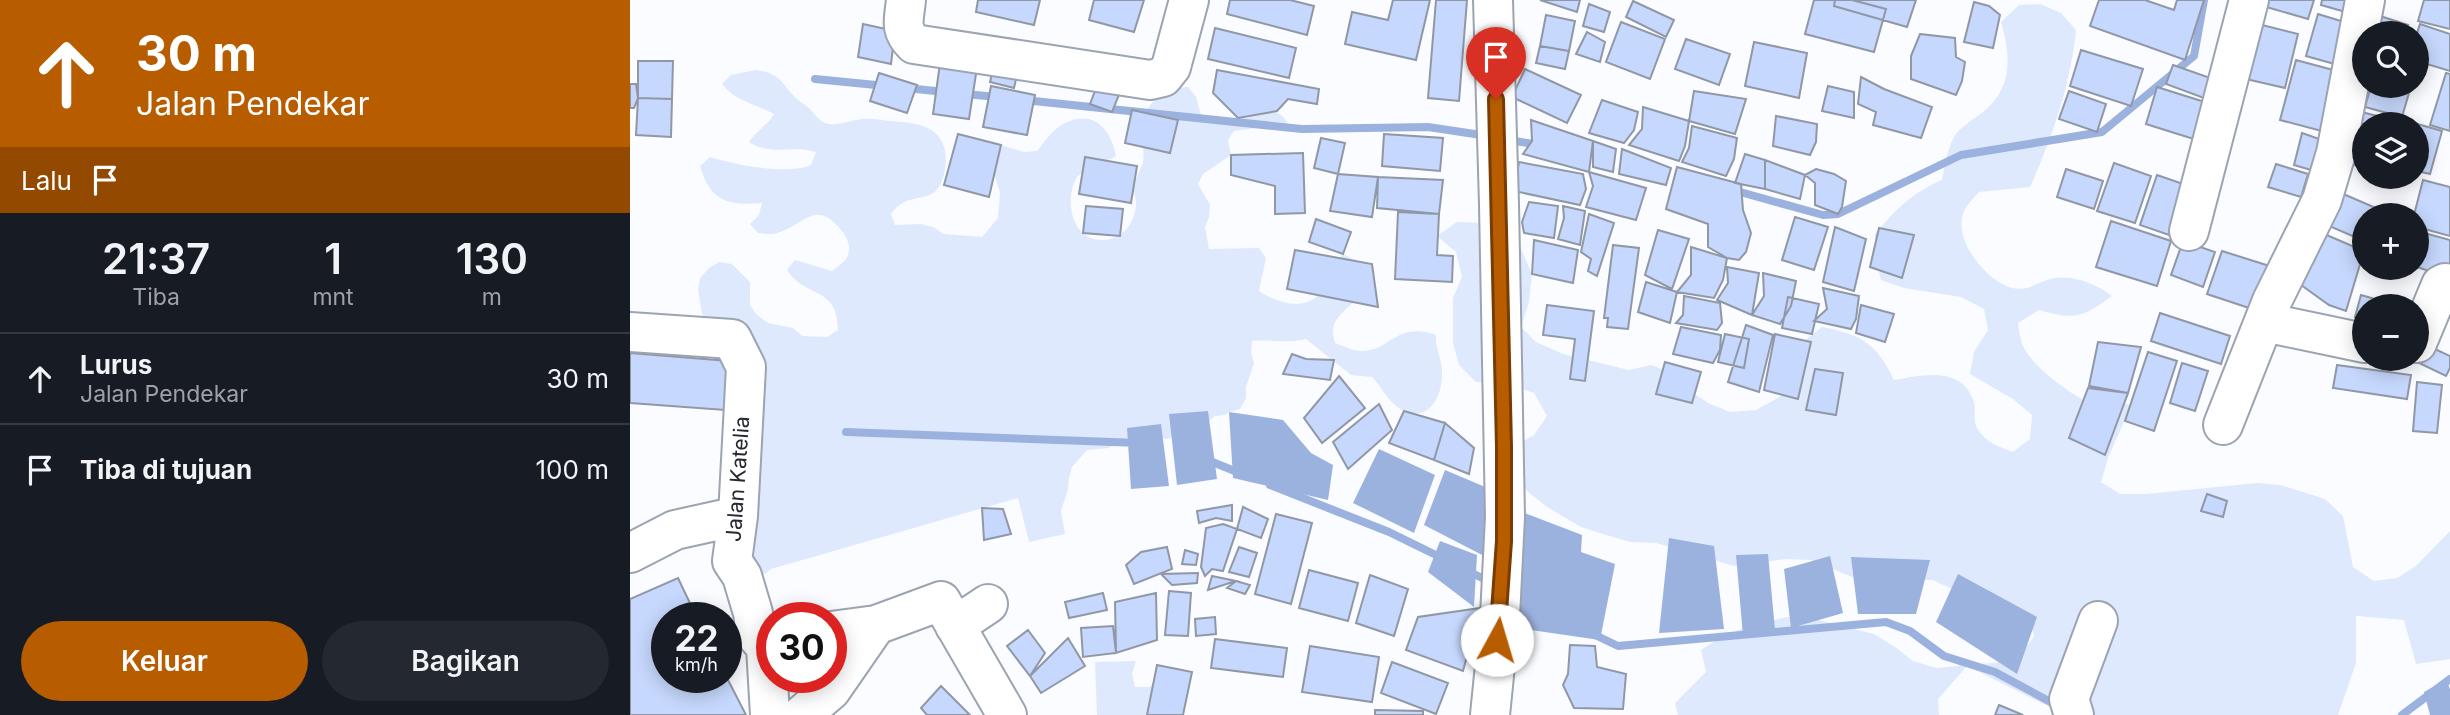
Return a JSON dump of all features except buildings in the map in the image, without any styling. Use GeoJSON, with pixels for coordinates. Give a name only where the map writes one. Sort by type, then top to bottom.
{"type":"FeatureCollection","features":[{"type":"Feature","properties":{"kind":"street"},"geometry":{"type":"LineString","coordinates":[[906,0],[903,27],[906,36],[915,44],[1150,80],[1163,77],[1171,67],[1189,0]]}},
{"type":"Feature","properties":{"kind":"street"},"geometry":{"type":"LineString","coordinates":[[1490,715],[1500,616],[1504,517],[1493,0]]}},
{"type":"Feature","properties":{"kind":"street"},"geometry":{"type":"LineString","coordinates":[[2189,231],[2249,0]]}},
{"type":"Feature","properties":{"kind":"street"},"geometry":{"type":"LineString","coordinates":[[2223,425],[2264,322],[2322,200],[2336,153],[2365,0]]}},
{"type":"Feature","properties":{"kind":"street"},"geometry":{"type":"LineString","coordinates":[[2429,314],[2441,285],[2450,284]]}},
{"type":"Feature","properties":{"kind":"street"},"geometry":{"type":"LineString","coordinates":[[2264,322],[2352,340]]}},
{"type":"Feature","properties":{"kind":"street","name":"Jalan Katelia"},"geometry":{"type":"LineString","coordinates":[[630,332],[732,339],[746,367],[738,516],[732,561],[742,576],[753,613],[756,635]]}},
{"type":"Feature","properties":{"kind":"street"},"geometry":{"type":"LineString","coordinates":[[630,553],[675,530],[738,516]]}},
{"type":"Feature","properties":{"kind":"street"},"geometry":{"type":"LineString","coordinates":[[847,629],[876,625],[941,601],[1007,715]]}},
{"type":"Feature","properties":{"kind":"street"},"geometry":{"type":"LineString","coordinates":[[955,626],[988,604]]}},
{"type":"Feature","properties":{"kind":"street"},"geometry":{"type":"LineString","coordinates":[[2071,707],[2098,621]]}},
{"type":"Feature","properties":{"kind":"street"},"geometry":{"type":"LineString","coordinates":[[802,715],[831,690],[876,625]]}},
{"type":"Feature","properties":{"kind":"street","name":"Jalan Katelia"},"geometry":{"type":"LineString","coordinates":[[770,693],[770,715]]}},
{"type":"Feature","properties":{"kind":"shaded area"},"geometry":{"type":"Polygon","coordinates":[[[2040,4],[2061,13],[2076,30],[2070,70],[2053,130],[2030,187],[1979,192],[1966,208],[1961,224],[1967,246],[1974,257],[1990,276],[2000,283],[2021,289],[2050,279],[2067,278],[2091,284],[2112,296],[2085,313],[2070,316],[2039,310],[2018,323],[2022,343],[2028,355],[2063,387],[2092,405],[2111,396],[2131,406],[2108,458],[2101,482],[2120,494],[2258,483],[2280,485],[2325,499],[2343,516],[2353,567],[2374,581],[2397,578],[2416,566],[2450,531],[2450,659],[2416,664],[2404,620],[2356,616],[2356,663],[2338,715],[2066,715],[1967,666],[1938,699],[1939,715],[1678,715],[1675,703],[1706,672],[1701,650],[1721,637],[1744,628],[1787,617],[1810,618],[1874,634],[1913,661],[1936,668],[2002,662],[2021,655],[2034,636],[2027,614],[1956,591],[1933,580],[1857,579],[1811,560],[1786,559],[1734,566],[1656,543],[1631,542],[1606,535],[1581,527],[1547,507],[1527,491],[1514,470],[1511,448],[1534,435],[1547,416],[1534,393],[1504,383],[1476,382],[1459,365],[1453,343],[1453,298],[1462,277],[1456,252],[1437,236],[1457,222],[1486,223],[1507,230],[1521,249],[1532,274],[1529,302],[1521,327],[1536,342],[1563,354],[1629,370],[1651,365],[1672,373],[1690,391],[1708,403],[1730,412],[1756,410],[1794,389],[1803,342],[1822,327],[1836,330],[1857,337],[1874,349],[1894,380],[1940,375],[1960,382],[1974,402],[1975,422],[1980,433],[1993,443],[2013,452],[2030,439],[2032,415],[2013,399],[1970,374],[1974,352],[1988,330],[1984,309],[1961,297],[1904,288],[1881,280],[1875,257],[1875,234],[1905,202],[1942,180],[1954,137],[1993,103],[2005,82],[2008,59],[2001,22],[2019,5],[2040,4]]]}},
{"type":"Feature","properties":{"kind":"shaded area"},"geometry":{"type":"Polygon","coordinates":[[[756,70],[780,80],[825,123],[876,119],[923,126],[937,135],[942,142],[946,160],[939,187],[929,195],[904,202],[891,214],[895,225],[920,224],[933,227],[944,234],[982,237],[998,218],[1000,193],[993,170],[993,158],[1001,145],[1024,152],[1037,151],[1053,132],[1065,123],[1084,118],[1100,124],[1110,137],[1116,156],[1078,176],[1071,202],[1079,229],[1094,239],[1103,240],[1124,232],[1133,219],[1135,184],[1143,162],[1142,124],[1147,109],[1158,98],[1173,90],[1188,87],[1196,97],[1202,119],[1214,124],[1258,111],[1277,113],[1285,119],[1290,130],[1257,128],[1234,131],[1228,140],[1231,155],[1203,174],[1198,184],[1210,205],[1205,227],[1209,249],[1259,248],[1266,258],[1259,291],[1275,300],[1293,304],[1310,301],[1318,296],[1343,254],[1359,262],[1360,296],[1335,322],[1335,343],[1362,351],[1380,347],[1412,332],[1436,335],[1442,382],[1436,401],[1424,412],[1406,412],[1392,403],[1372,377],[1351,375],[1306,339],[1252,341],[1254,363],[1246,387],[1246,398],[1240,409],[1215,416],[1198,430],[1167,439],[1127,438],[1109,448],[1087,450],[1072,467],[1069,478],[1061,511],[1065,534],[1029,542],[1018,498],[771,569],[761,577],[746,577],[747,394],[702,313],[698,290],[700,278],[719,262],[732,264],[750,282],[750,305],[757,315],[768,323],[793,328],[802,336],[827,337],[838,330],[833,306],[827,299],[794,279],[787,270],[795,260],[832,271],[845,260],[849,248],[842,231],[825,216],[811,216],[777,233],[758,233],[750,224],[759,215],[762,203],[739,203],[722,199],[704,178],[700,166],[710,157],[746,166],[775,169],[811,165],[816,152],[766,149],[749,142],[774,114],[739,99],[722,84],[731,75],[756,70]]]}},
{"type":"Feature","properties":{"kind":"shaded area"},"geometry":{"type":"Polygon","coordinates":[[[1136,661],[1132,674],[1135,687],[1149,687],[1163,679],[1160,715],[1097,715],[1095,662],[1136,661]]]}},
{"type":"Feature","properties":{"kind":"water"},"geometry":{"type":"Polygon","coordinates":[[[1208,411],[1217,479],[1177,485],[1169,414],[1208,411]]]}},
{"type":"Feature","properties":{"kind":"water"},"geometry":{"type":"Polygon","coordinates":[[[1229,412],[1283,420],[1311,453],[1333,465],[1328,500],[1233,478],[1229,412]]]}},
{"type":"Feature","properties":{"kind":"water"},"geometry":{"type":"Polygon","coordinates":[[[1161,424],[1169,486],[1131,489],[1127,428],[1161,424]]]}},
{"type":"Feature","properties":{"kind":"water"},"geometry":{"type":"Polygon","coordinates":[[[1379,449],[1435,475],[1414,533],[1353,503],[1379,449]]]}},
{"type":"Feature","properties":{"kind":"water"},"geometry":{"type":"Polygon","coordinates":[[[1445,470],[1490,489],[1486,557],[1424,525],[1445,470]]]}},
{"type":"Feature","properties":{"kind":"water"},"geometry":{"type":"Polygon","coordinates":[[[1522,512],[1582,535],[1581,552],[1615,564],[1600,640],[1517,628],[1522,512]]]}},
{"type":"Feature","properties":{"kind":"water"},"geometry":{"type":"Polygon","coordinates":[[[1669,538],[1714,546],[1724,629],[1659,633],[1669,538]]]}},
{"type":"Feature","properties":{"kind":"water"},"geometry":{"type":"Polygon","coordinates":[[[1440,541],[1477,555],[1474,607],[1428,572],[1440,541]]]}},
{"type":"Feature","properties":{"kind":"water"},"geometry":{"type":"Polygon","coordinates":[[[1768,554],[1775,630],[1743,636],[1736,555],[1768,554]]]}},
{"type":"Feature","properties":{"kind":"water"},"geometry":{"type":"Polygon","coordinates":[[[1830,556],[1843,613],[1791,628],[1784,569],[1830,556]]]}},
{"type":"Feature","properties":{"kind":"water"},"geometry":{"type":"Polygon","coordinates":[[[1851,557],[1930,560],[1916,614],[1858,614],[1851,557]]]}},
{"type":"Feature","properties":{"kind":"water"},"geometry":{"type":"Polygon","coordinates":[[[1958,574],[2037,617],[2017,674],[1936,622],[1958,574]]]}},
{"type":"Feature","properties":{"kind":"water"},"geometry":{"type":"Polygon","coordinates":[[[2446,680],[2450,689],[2450,715],[2430,715],[2424,692],[2446,680]]]}},
{"type":"Feature","properties":{"kind":"waterway"},"geometry":{"type":"LineString","coordinates":[[1733,190],[1823,215],[1838,214],[1961,155],[2102,132],[2194,56],[2204,0]]}},
{"type":"Feature","properties":{"kind":"waterway"},"geometry":{"type":"LineString","coordinates":[[815,79],[886,86]]}},
{"type":"Feature","properties":{"kind":"waterway"},"geometry":{"type":"LineString","coordinates":[[906,88],[945,92]]}},
{"type":"Feature","properties":{"kind":"waterway"},"geometry":{"type":"LineString","coordinates":[[965,94],[997,97]]}},
{"type":"Feature","properties":{"kind":"waterway"},"geometry":{"type":"LineString","coordinates":[[1024,100],[1302,129],[1428,127],[1488,136]]}},
{"type":"Feature","properties":{"kind":"waterway"},"geometry":{"type":"LineString","coordinates":[[1508,140],[1540,145]]}},
{"type":"Feature","properties":{"kind":"waterway"},"geometry":{"type":"LineString","coordinates":[[846,432],[1139,443]]}},
{"type":"Feature","properties":{"kind":"waterway"},"geometry":{"type":"LineString","coordinates":[[1205,459],[1242,474]]}},
{"type":"Feature","properties":{"kind":"waterway"},"geometry":{"type":"LineString","coordinates":[[1270,485],[1389,532],[1442,558]]}},
{"type":"Feature","properties":{"kind":"waterway"},"geometry":{"type":"LineString","coordinates":[[1466,570],[1492,583]]}},
{"type":"Feature","properties":{"kind":"waterway"},"geometry":{"type":"LineString","coordinates":[[1591,633],[1618,646],[1886,622],[1910,631],[1944,656],[1995,672],[2058,706]]}},
{"type":"Feature","properties":{"kind":"waterway"},"geometry":{"type":"LineString","coordinates":[[2402,715],[2450,679]]}},
{"type":"Feature","properties":{"kind":"route"},"geometry":{"type":"LineString","coordinates":[[1496,99],[1504,447],[1504,541],[1497,640]]}}]}
